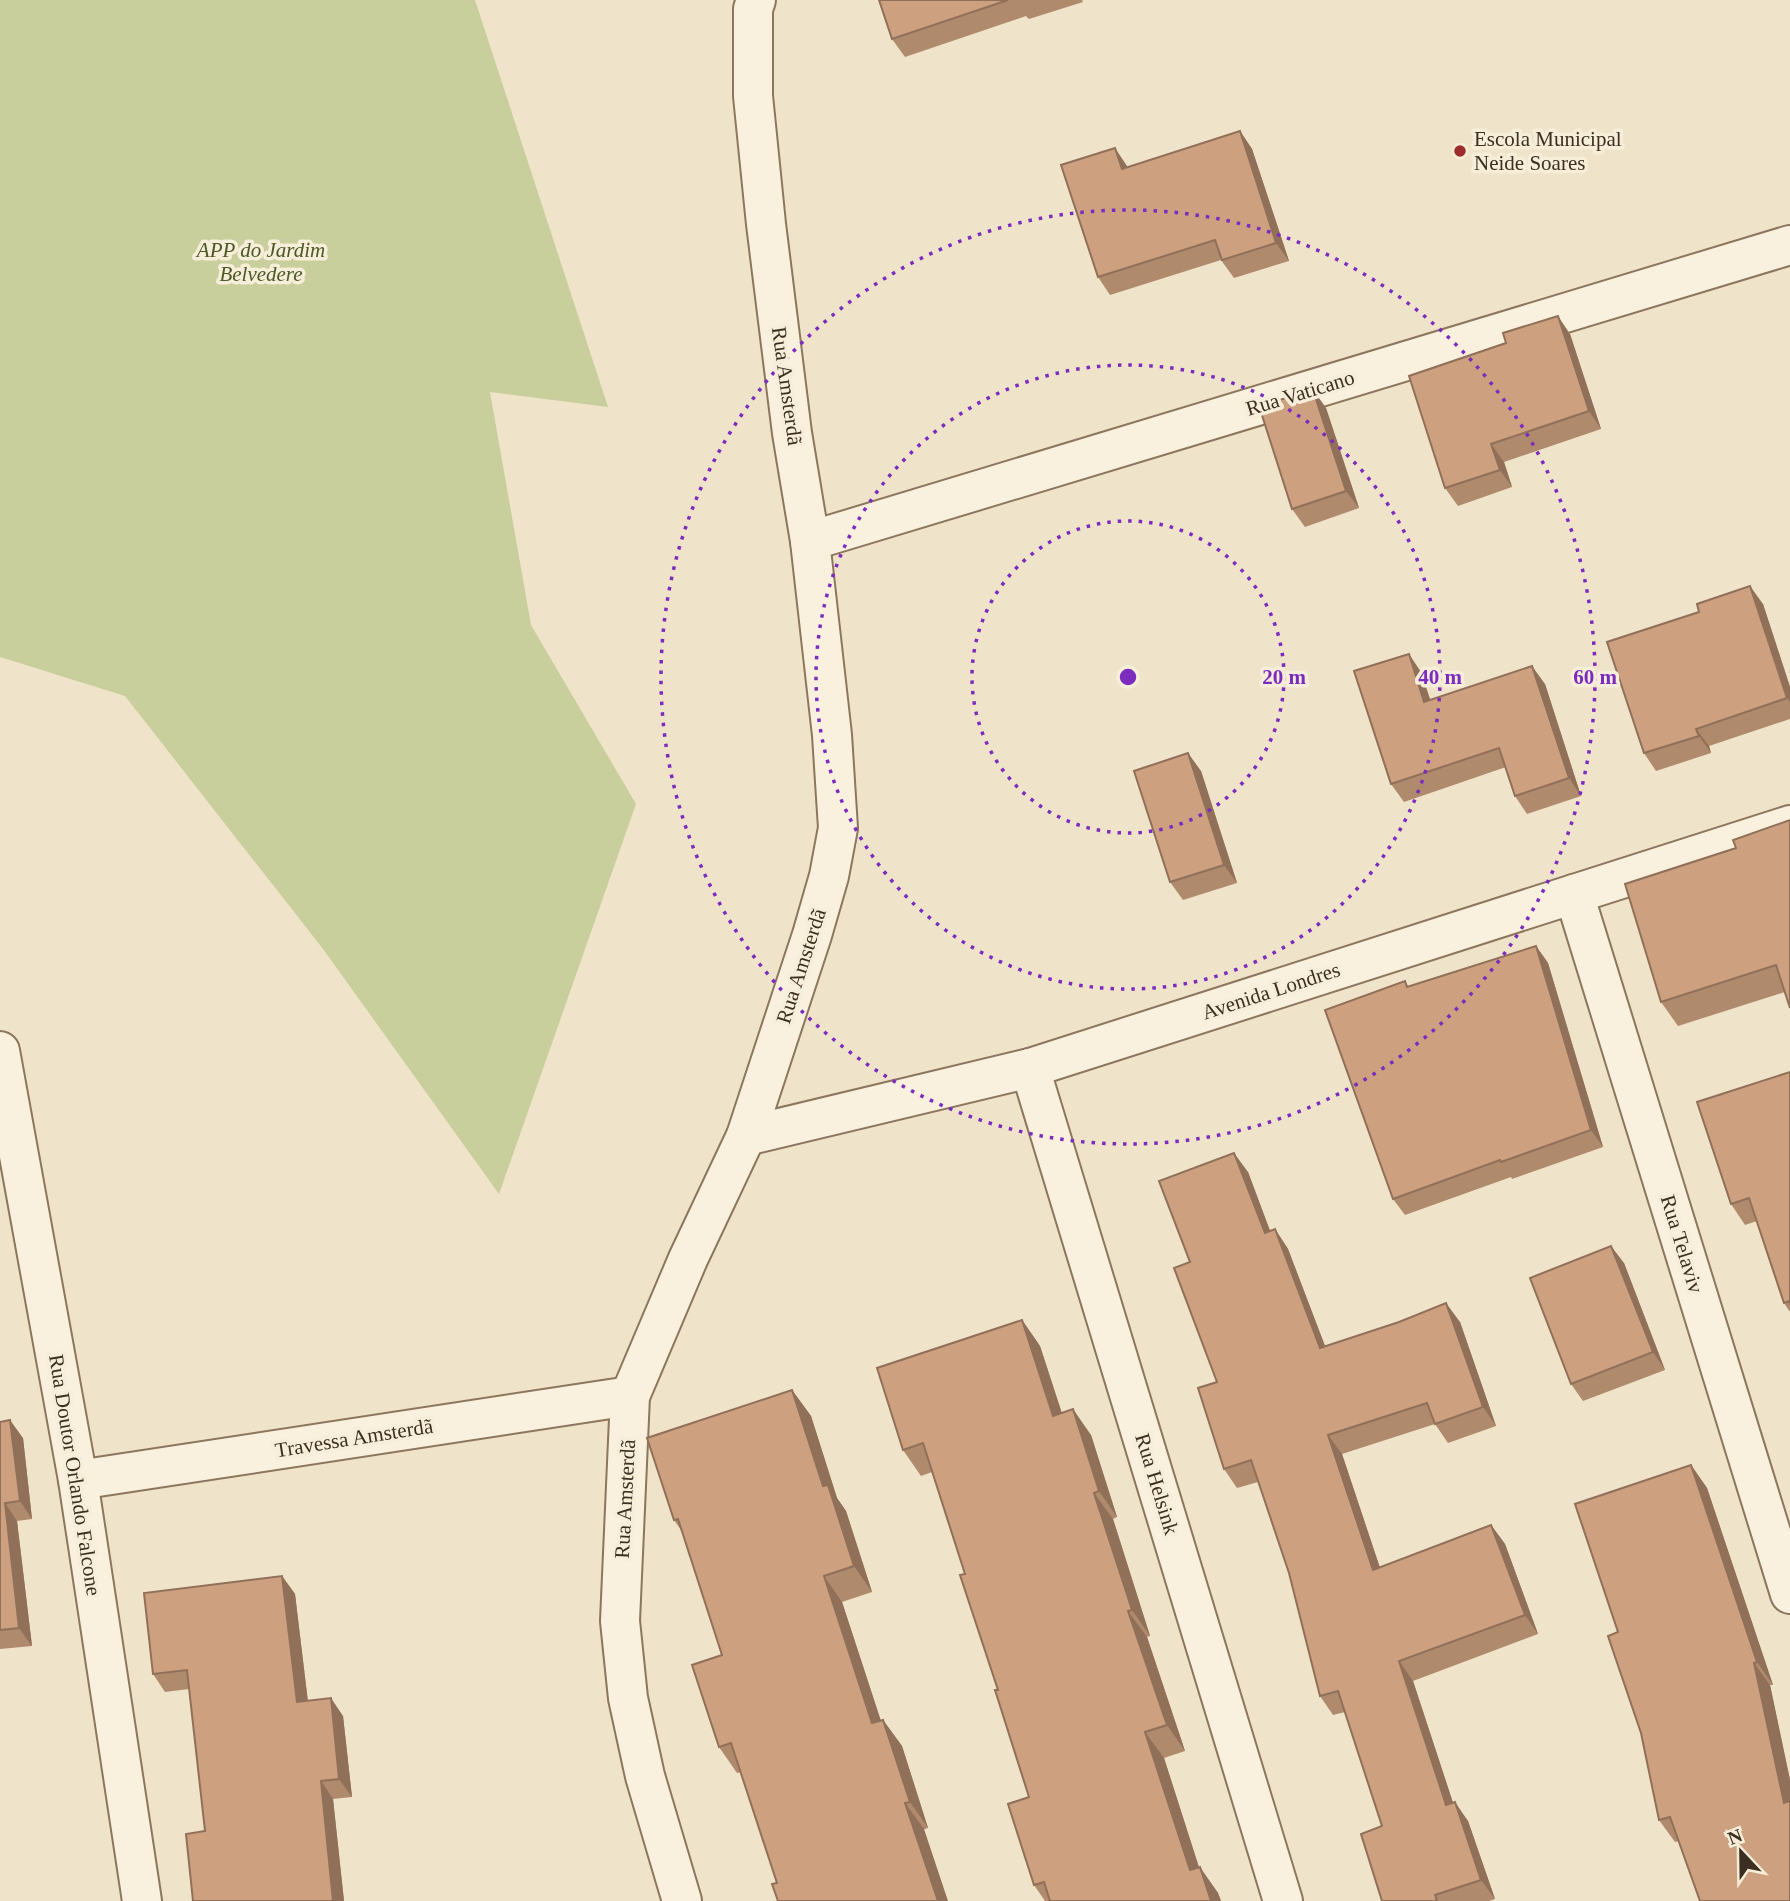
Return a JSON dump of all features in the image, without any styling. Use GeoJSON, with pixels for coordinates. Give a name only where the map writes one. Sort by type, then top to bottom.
{"type":"FeatureCollection","features":[{"type":"Feature","properties":{"kind":"street","name":"Rua Amsterdã"},"geometry":{"type":"LineString","coordinates":[[682,1901],[645,1776],[628,1699],[620,1621],[629,1396],[688,1259],[746,1136],[812,935],[829,876],[838,828],[810,541],[792,433],[763,198],[754,96],[753,9],[756,0]]}},
{"type":"Feature","properties":{"kind":"street","name":"Rua Vaticano"},"geometry":{"type":"LineString","coordinates":[[810,541],[1790,245]]}},
{"type":"Feature","properties":{"kind":"street","name":"Avenida Londres"},"geometry":{"type":"LineString","coordinates":[[746,1136],[1030,1068],[1790,825]]}},
{"type":"Feature","properties":{"kind":"street","name":"Rua Telaviv"},"geometry":{"type":"LineString","coordinates":[[1574,894],[1790,1594]]}},
{"type":"Feature","properties":{"kind":"street","name":"Rua Doutor Orlando Falcone"},"geometry":{"type":"LineString","coordinates":[[0,1051],[78,1480],[142,1901]]}},
{"type":"Feature","properties":{"kind":"street","name":"Rua Helsink"},"geometry":{"type":"LineString","coordinates":[[1030,1068],[1283,1901]]}},
{"type":"Feature","properties":{"kind":"street","name":"Travessa Amsterdã"},"geometry":{"type":"LineString","coordinates":[[78,1480],[629,1396]]}},
{"type":"Feature","properties":{"kind":"green space","name":"APP do Jardim Belvedere"},"geometry":{"type":"Polygon","coordinates":[[[0,0],[475,0],[608,407],[490,392],[531,625],[636,804],[499,1194],[323,949],[125,696],[0,657],[0,0]]]}},
{"type":"Feature","properties":{"kind":"building"},"geometry":{"type":"Polygon","coordinates":[[[879,0],[1008,0],[892,39],[879,0]]]}},
{"type":"Feature","properties":{"kind":"building"},"geometry":{"type":"Polygon","coordinates":[[[1240,131],[1276,243],[1222,260],[1215,240],[1098,277],[1061,165],[1115,148],[1122,169],[1240,131]]]}},
{"type":"Feature","properties":{"kind":"building"},"geometry":{"type":"Polygon","coordinates":[[[1558,316],[1589,411],[1491,444],[1500,470],[1445,488],[1409,376],[1506,343],[1503,333],[1558,316]]]}},
{"type":"Feature","properties":{"kind":"building"},"geometry":{"type":"Polygon","coordinates":[[[1313,390],[1346,491],[1292,509],[1259,406],[1313,390]]]}},
{"type":"Feature","properties":{"kind":"building"},"geometry":{"type":"Polygon","coordinates":[[[1750,586],[1787,698],[1696,729],[1699,736],[1644,753],[1607,642],[1699,612],[1697,604],[1750,586]]]}},
{"type":"Feature","properties":{"kind":"building"},"geometry":{"type":"Polygon","coordinates":[[[1409,654],[1424,702],[1532,666],[1569,778],[1515,796],[1499,748],[1391,784],[1354,671],[1409,654]]]}},
{"type":"Feature","properties":{"kind":"building"},"geometry":{"type":"Polygon","coordinates":[[[1188,753],[1224,865],[1170,882],[1134,771],[1188,753]]]}},
{"type":"Feature","properties":{"kind":"building"},"geometry":{"type":"Polygon","coordinates":[[[1790,820],[1790,1008],[1776,965],[1661,1002],[1625,884],[1736,848],[1733,840],[1790,820]]]}},
{"type":"Feature","properties":{"kind":"building"},"geometry":{"type":"Polygon","coordinates":[[[1536,946],[1591,1130],[1393,1199],[1325,1010],[1405,981],[1407,987],[1536,946]]]}},
{"type":"Feature","properties":{"kind":"building"},"geometry":{"type":"Polygon","coordinates":[[[1790,1072],[1790,1304],[1789,1301],[1784,1303],[1749,1198],[1731,1204],[1697,1102],[1790,1072]]]}},
{"type":"Feature","properties":{"kind":"building"},"geometry":{"type":"Polygon","coordinates":[[[1234,1153],[1265,1233],[1275,1229],[1320,1348],[1446,1303],[1483,1407],[1435,1424],[1427,1403],[1328,1435],[1373,1570],[1491,1525],[1525,1615],[1399,1661],[1446,1805],[1455,1802],[1481,1880],[1435,1895],[1437,1901],[1382,1901],[1361,1834],[1382,1826],[1338,1691],[1320,1696],[1289,1573],[1251,1460],[1224,1469],[1198,1388],[1217,1382],[1174,1268],[1190,1262],[1159,1181],[1234,1153]]]}},
{"type":"Feature","properties":{"kind":"building"},"geometry":{"type":"Polygon","coordinates":[[[1611,1246],[1653,1352],[1571,1384],[1530,1278],[1611,1246]]]}},
{"type":"Feature","properties":{"kind":"building"},"geometry":{"type":"Polygon","coordinates":[[[1022,1320],[1053,1416],[1073,1409],[1099,1491],[1094,1493],[1132,1610],[1128,1611],[1167,1725],[1145,1732],[1190,1870],[1200,1867],[1211,1901],[1050,1901],[1044,1882],[1034,1885],[1008,1804],[1029,1797],[995,1690],[998,1690],[960,1575],[965,1574],[923,1443],[903,1450],[877,1368],[1022,1320]]]}},
{"type":"Feature","properties":{"kind":"building"},"geometry":{"type":"Polygon","coordinates":[[[792,1390],[823,1486],[828,1485],[854,1566],[824,1576],[872,1723],[883,1720],[910,1802],[905,1803],[938,1901],[778,1901],[772,1884],[777,1883],[731,1743],[719,1747],[692,1665],[722,1655],[678,1519],[674,1520],[647,1438],[792,1390]]]}},
{"type":"Feature","properties":{"kind":"building"},"geometry":{"type":"Polygon","coordinates":[[[10,1420],[20,1501],[5,1503],[19,1628],[0,1630],[0,1422],[10,1420]]]}},
{"type":"Feature","properties":{"kind":"building"},"geometry":{"type":"Polygon","coordinates":[[[1691,1465],[1757,1662],[1754,1663],[1784,1803],[1790,1801],[1790,1901],[1700,1901],[1670,1817],[1659,1820],[1641,1733],[1608,1636],[1618,1632],[1575,1504],[1691,1465]]]}},
{"type":"Feature","properties":{"kind":"building"},"geometry":{"type":"Polygon","coordinates":[[[282,1576],[297,1702],[331,1698],[339,1779],[321,1781],[333,1901],[193,1901],[186,1834],[205,1831],[187,1670],[153,1674],[144,1593],[282,1576]]]}},
{"type":"Feature","properties":{"kind":"place","name":"Escola Municipal Neide Soares"},"geometry":{"type":"Point","coordinates":[1460,151]}}]}
